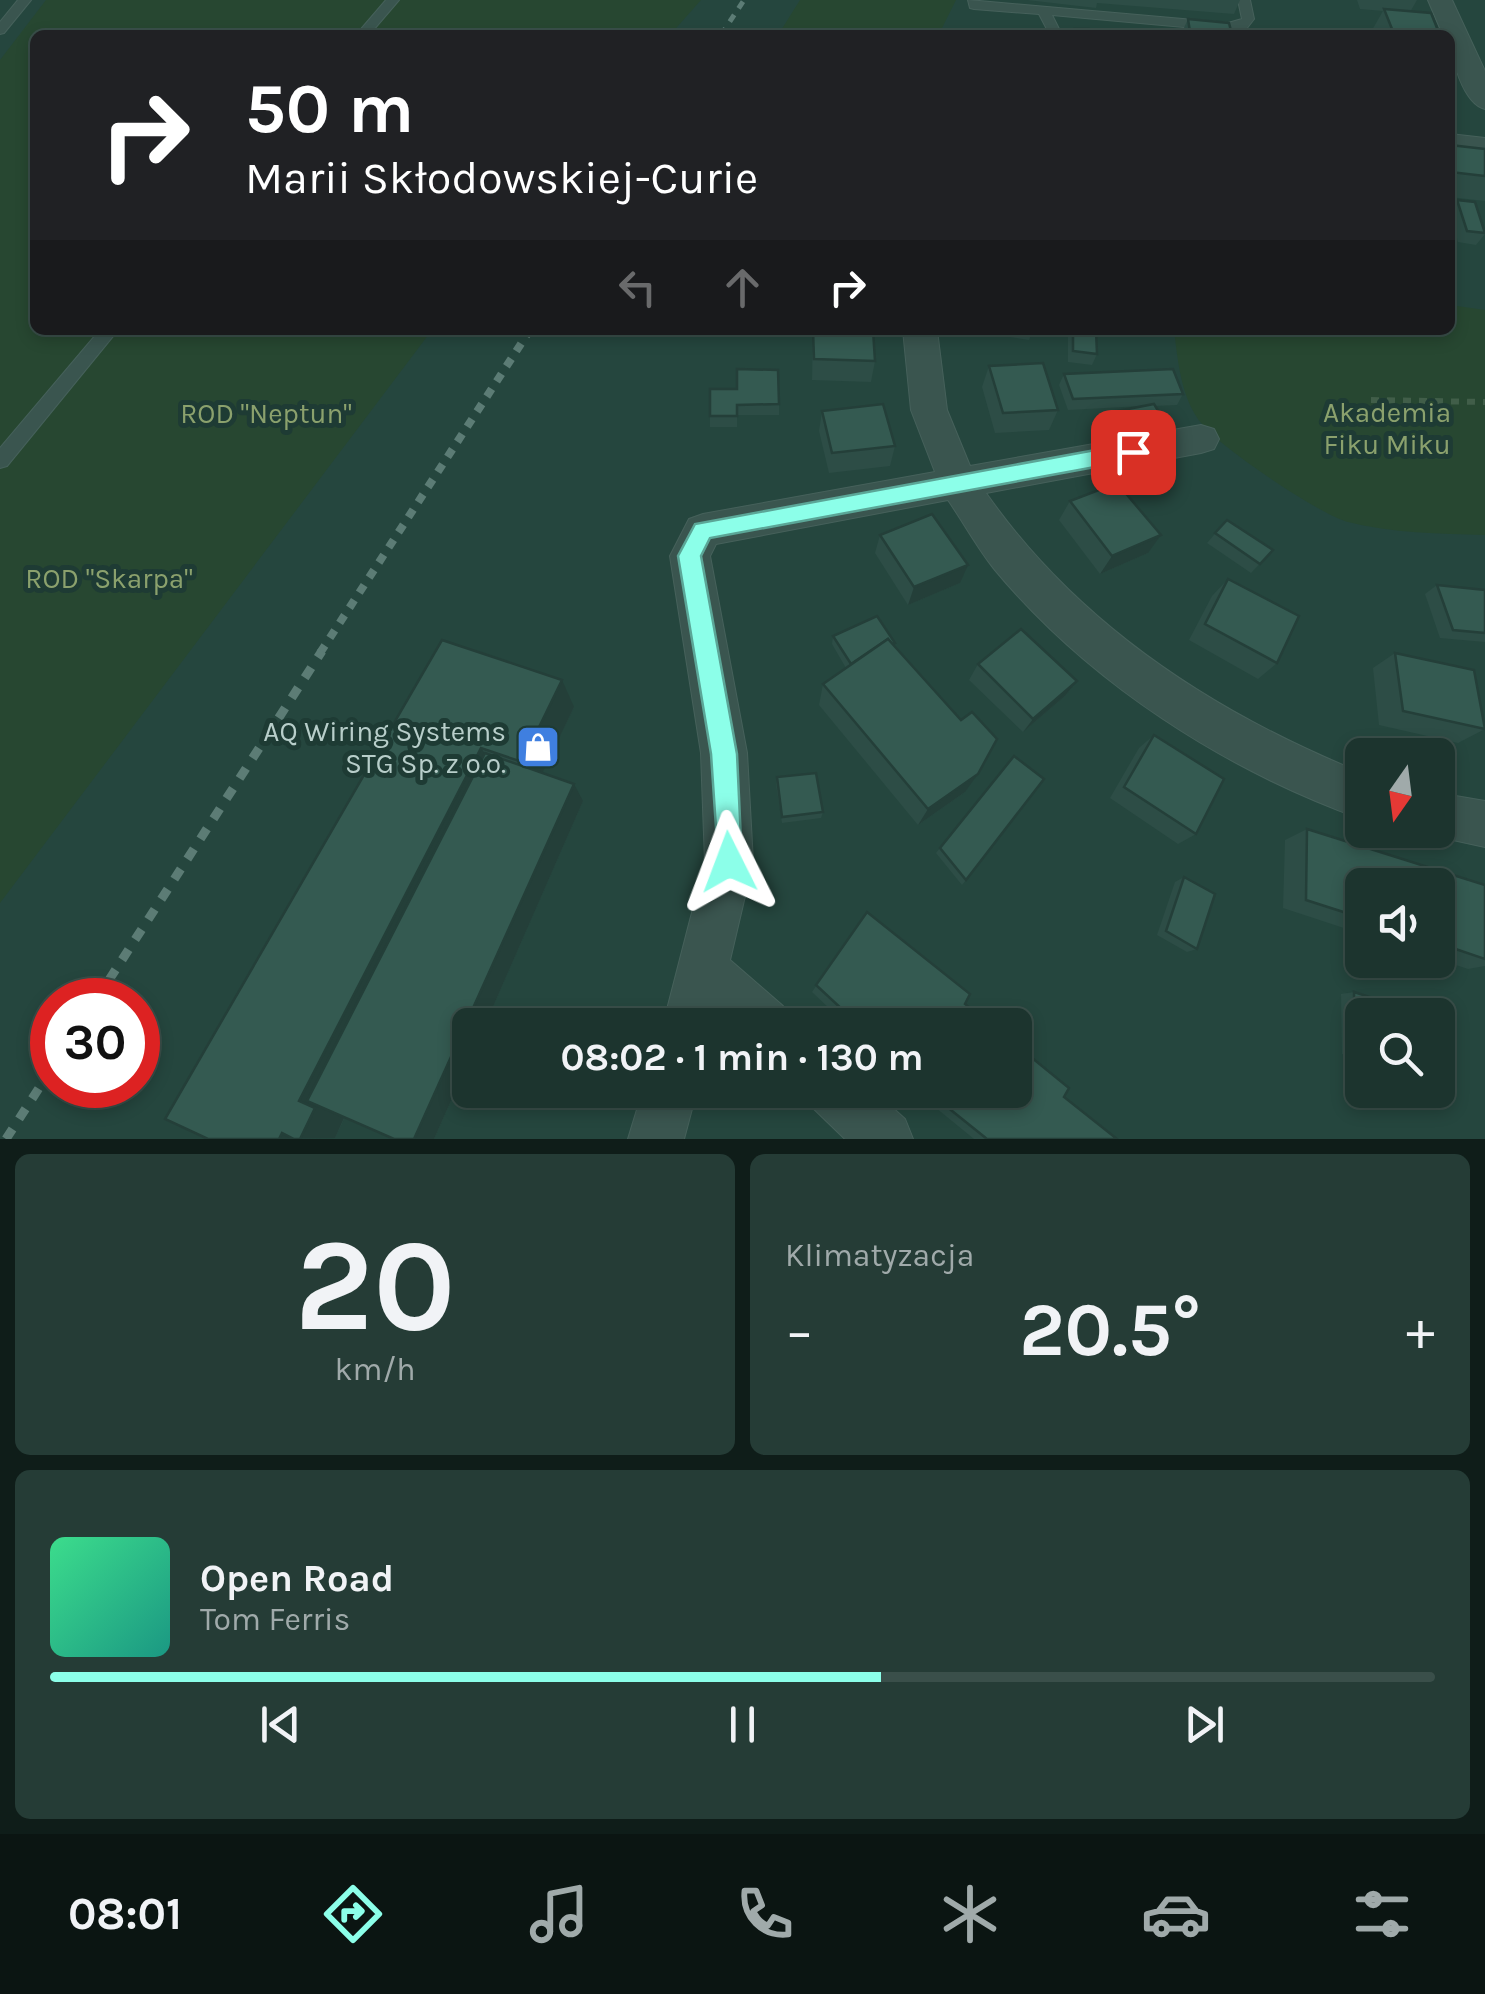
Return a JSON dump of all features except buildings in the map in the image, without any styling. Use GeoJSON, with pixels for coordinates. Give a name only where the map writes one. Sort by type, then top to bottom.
{"type":"FeatureCollection","features":[{"type":"Feature","properties":{"kind":"street"},"geometry":{"type":"LineString","coordinates":[[1440,0],[1453,30]]}},
{"type":"Feature","properties":{"kind":"street"},"geometry":{"type":"LineString","coordinates":[[1455,34],[1485,101]]}},
{"type":"Feature","properties":{"kind":"street"},"geometry":{"type":"LineString","coordinates":[[1455,145],[1485,148]]}},
{"type":"Feature","properties":{"kind":"street"},"geometry":{"type":"LineString","coordinates":[[920,335],[926,400],[957,482],[1051,602],[1132,672],[1176,704],[1271,759],[1345,789]]}},
{"type":"Feature","properties":{"kind":"street"},"geometry":{"type":"LineString","coordinates":[[694,1008],[729,862],[724,754],[690,556],[703,530],[1201,439]]}},
{"type":"Feature","properties":{"kind":"street"},"geometry":{"type":"LineString","coordinates":[[1455,819],[1485,824]]}},
{"type":"Feature","properties":{"kind":"street"},"geometry":{"type":"LineString","coordinates":[[705,972],[745,1008]]}},
{"type":"Feature","properties":{"kind":"street"},"geometry":{"type":"LineString","coordinates":[[656,1139],[665,1108]]}},
{"type":"Feature","properties":{"kind":"street"},"geometry":{"type":"LineString","coordinates":[[852,1108],[884,1139]]}},
{"type":"Feature","properties":{"kind":"lane"},"geometry":{"type":"LineString","coordinates":[[0,30],[25,0]]}},
{"type":"Feature","properties":{"kind":"lane"},"geometry":{"type":"LineString","coordinates":[[367,30],[394,0]]}},
{"type":"Feature","properties":{"kind":"lane"},"geometry":{"type":"LineString","coordinates":[[974,0],[974,5],[1228,28],[1242,26],[1248,19],[1244,0]]}},
{"type":"Feature","properties":{"kind":"lane"},"geometry":{"type":"LineString","coordinates":[[1043,11],[1053,30]]}},
{"type":"Feature","properties":{"kind":"lane"},"geometry":{"type":"LineString","coordinates":[[0,461],[106,335]]}},
{"type":"Feature","properties":{"kind":"path"},"geometry":{"type":"LineString","coordinates":[[1371,400],[1485,402]]}},
{"type":"Feature","properties":{"kind":"green space"},"geometry":{"type":"Polygon","coordinates":[[[46,0],[701,0],[674,30],[30,30],[30,335],[428,335],[0,903],[0,60],[46,0]]]}},
{"type":"Feature","properties":{"kind":"green space"},"geometry":{"type":"Polygon","coordinates":[[[800,0],[956,0],[942,28],[781,30],[800,0]]]}},
{"type":"Feature","properties":{"kind":"green space","name":"Akademia Fiku Miku"},"geometry":{"type":"Polygon","coordinates":[[[1455,306],[1485,310],[1485,535],[1399,531],[1334,517],[1271,479],[1212,435],[1195,414],[1179,367],[1175,335],[1455,335],[1455,306]]]}},
{"type":"Feature","properties":{"kind":"railway"},"geometry":{"type":"LineString","coordinates":[[724,30],[744,0]]}},
{"type":"Feature","properties":{"kind":"railway"},"geometry":{"type":"LineString","coordinates":[[320,653],[527,335]]}},
{"type":"Feature","properties":{"kind":"railway"},"geometry":{"type":"LineString","coordinates":[[110,978],[322,651]]}},
{"type":"Feature","properties":{"kind":"railway"},"geometry":{"type":"LineString","coordinates":[[6,1139],[30,1102]]}},
{"type":"Feature","properties":{"kind":"place","name":"AQ Wiring Systems STG Sp. z o.o."},"geometry":{"type":"Point","coordinates":[538,747]}},
{"type":"Feature","properties":{"kind":"route"},"geometry":{"type":"LineString","coordinates":[[729,862],[724,754],[690,556],[703,530],[1133,452]]}},
{"type":"Feature","properties":{"kind":"park label","name":"ROD \"Neptun\""},"geometry":{"type":"Point","coordinates":[266,413]}},
{"type":"Feature","properties":{"kind":"park label","name":"ROD \"Skarpa\""},"geometry":{"type":"Point","coordinates":[109,578]}}]}
